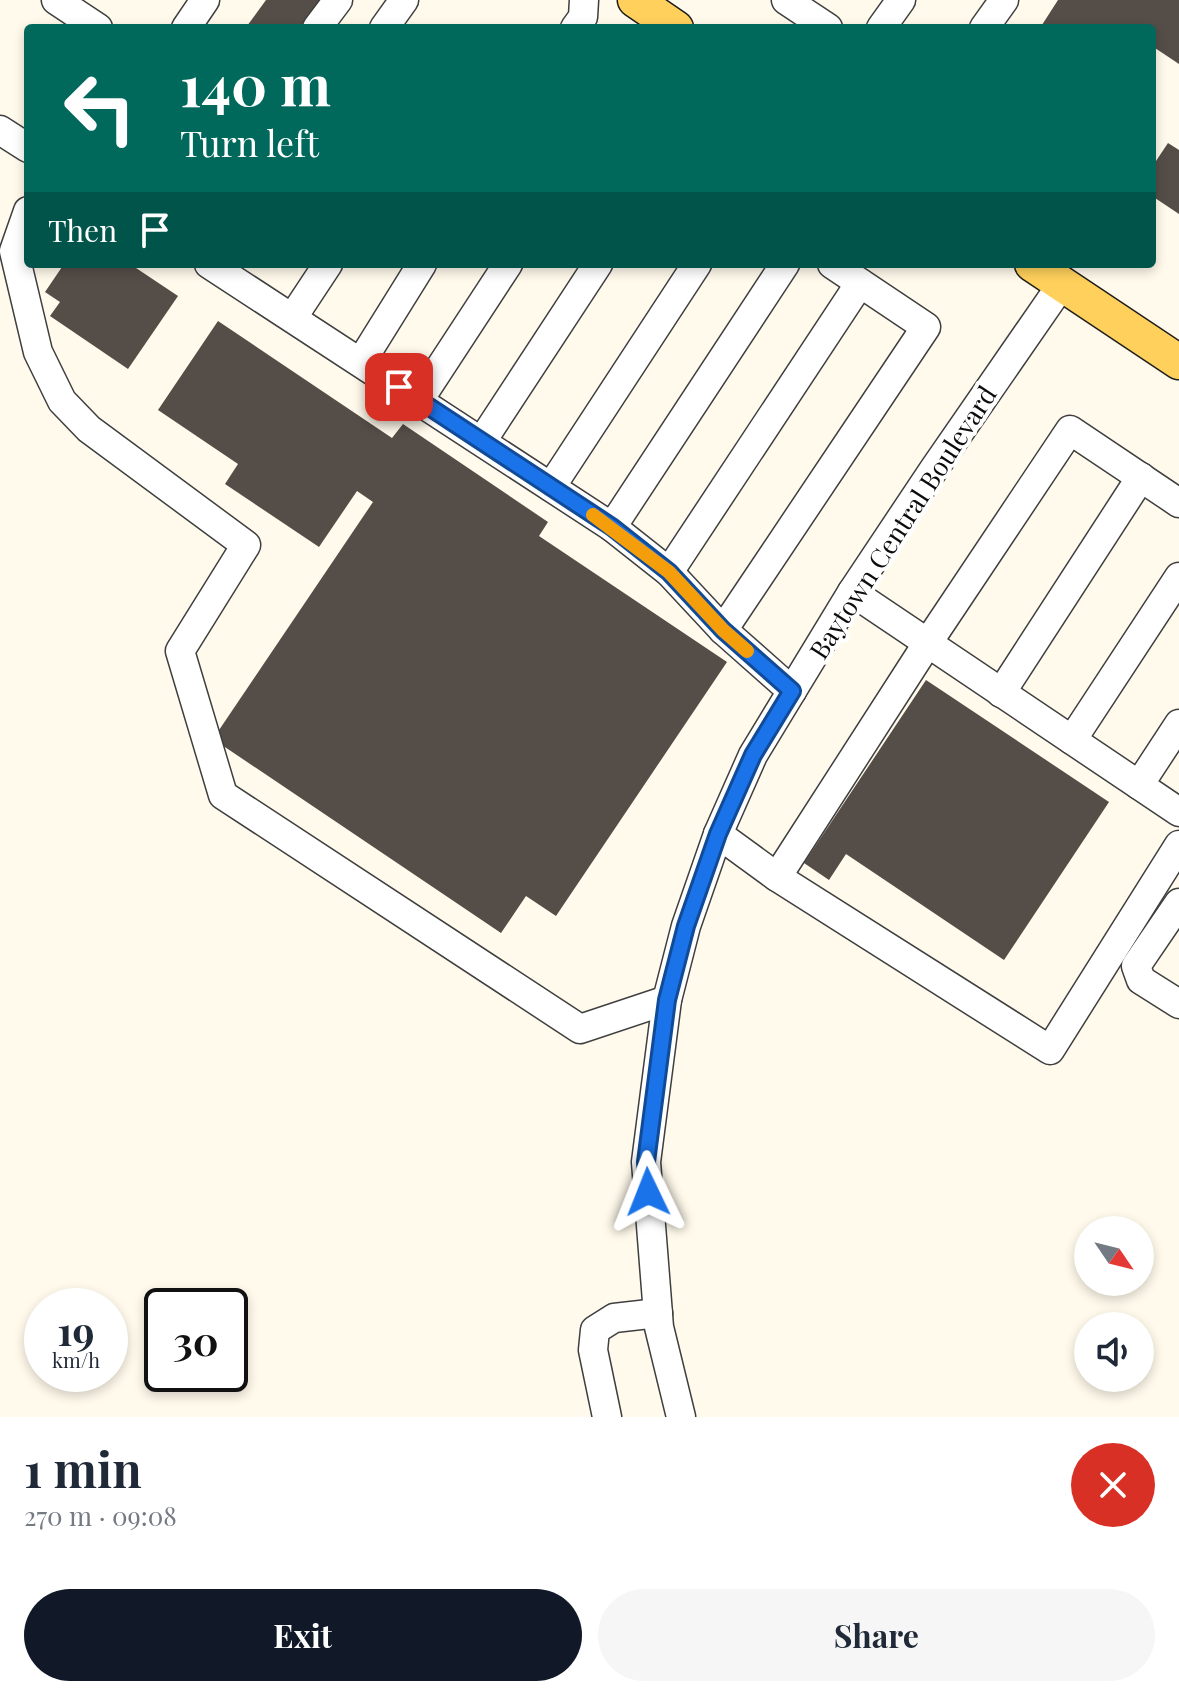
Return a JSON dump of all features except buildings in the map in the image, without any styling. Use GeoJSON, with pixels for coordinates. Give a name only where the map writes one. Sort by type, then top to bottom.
{"type":"FeatureCollection","features":[{"type":"Feature","properties":{"kind":"main road"},"geometry":{"type":"LineString","coordinates":[[635,0],[670,24]]}},
{"type":"Feature","properties":{"kind":"main road"},"geometry":{"type":"LineString","coordinates":[[1038,268],[1179,362]]}},
{"type":"Feature","properties":{"kind":"street"},"geometry":{"type":"LineString","coordinates":[[56,0],[92,24]]}},
{"type":"Feature","properties":{"kind":"street"},"geometry":{"type":"LineString","coordinates":[[189,24],[205,0]]}},
{"type":"Feature","properties":{"kind":"street"},"geometry":{"type":"LineString","coordinates":[[320,24],[338,0]]}},
{"type":"Feature","properties":{"kind":"street"},"geometry":{"type":"LineString","coordinates":[[387,24],[404,0]]}},
{"type":"Feature","properties":{"kind":"street"},"geometry":{"type":"LineString","coordinates":[[578,24],[583,17],[584,0]]}},
{"type":"Feature","properties":{"kind":"street"},"geometry":{"type":"LineString","coordinates":[[884,24],[901,0]]}},
{"type":"Feature","properties":{"kind":"street"},"geometry":{"type":"LineString","coordinates":[[987,24],[1004,0]]}},
{"type":"Feature","properties":{"kind":"street"},"geometry":{"type":"LineString","coordinates":[[792,2],[822,24]]}},
{"type":"Feature","properties":{"kind":"street"},"geometry":{"type":"LineString","coordinates":[[0,130],[24,145]]}},
{"type":"Feature","properties":{"kind":"street"},"geometry":{"type":"LineString","coordinates":[[24,222],[14,251],[38,352],[62,401],[89,429],[246,545],[180,651],[223,795],[580,1029],[667,1000]]}},
{"type":"Feature","properties":{"kind":"street"},"geometry":{"type":"LineString","coordinates":[[215,268],[612,527],[669,572],[723,630],[792,691]]}},
{"type":"Feature","properties":{"kind":"street"},"geometry":{"type":"LineString","coordinates":[[293,317],[325,268]]}},
{"type":"Feature","properties":{"kind":"street"},"geometry":{"type":"LineString","coordinates":[[361,362],[420,268]]}},
{"type":"Feature","properties":{"kind":"street"},"geometry":{"type":"LineString","coordinates":[[419,400],[505,268]]}},
{"type":"Feature","properties":{"kind":"street"},"geometry":{"type":"LineString","coordinates":[[482,441],[595,268]]}},
{"type":"Feature","properties":{"kind":"street"},"geometry":{"type":"LineString","coordinates":[[551,487],[694,268]]}},
{"type":"Feature","properties":{"kind":"street"},"geometry":{"type":"LineString","coordinates":[[612,527],[782,268]]}},
{"type":"Feature","properties":{"kind":"street"},"geometry":{"type":"LineString","coordinates":[[723,630],[926,327],[838,268]]}},
{"type":"Feature","properties":{"kind":"street"},"geometry":{"type":"LineString","coordinates":[[669,572],[860,283]]}},
{"type":"Feature","properties":{"kind":"street","name":"Baytown Central Boulevard"},"geometry":{"type":"LineString","coordinates":[[681,1417],[658,1313],[646,1162],[667,1000],[686,926],[718,834],[753,755],[852,592],[1062,284]]}},
{"type":"Feature","properties":{"kind":"street"},"geometry":{"type":"LineString","coordinates":[[777,877],[1070,430],[1179,503]]}},
{"type":"Feature","properties":{"kind":"street"},"geometry":{"type":"LineString","coordinates":[[1001,693],[1141,477]]}},
{"type":"Feature","properties":{"kind":"street"},"geometry":{"type":"LineString","coordinates":[[1072,740],[1179,577]]}},
{"type":"Feature","properties":{"kind":"street"},"geometry":{"type":"LineString","coordinates":[[852,592],[1179,812]]}},
{"type":"Feature","properties":{"kind":"street"},"geometry":{"type":"LineString","coordinates":[[1139,785],[1179,724]]}},
{"type":"Feature","properties":{"kind":"street"},"geometry":{"type":"LineString","coordinates":[[718,834],[777,877],[1050,1050],[1179,845]]}},
{"type":"Feature","properties":{"kind":"street"},"geometry":{"type":"LineString","coordinates":[[1179,903],[1136,966],[1141,980],[1179,1004]]}},
{"type":"Feature","properties":{"kind":"street"},"geometry":{"type":"LineString","coordinates":[[607,1417],[593,1350],[595,1330],[614,1318],[658,1313]]}},
{"type":"Feature","properties":{"kind":"slow traffic"},"geometry":{"type":"LineString","coordinates":[[593,515],[669,572],[747,651]]}},
{"type":"Feature","properties":{"kind":"route"},"geometry":{"type":"LineString","coordinates":[[399,387],[612,527],[669,572],[723,630],[792,691],[753,755],[718,834],[686,926],[667,1000],[646,1162],[648,1192]]}}]}
